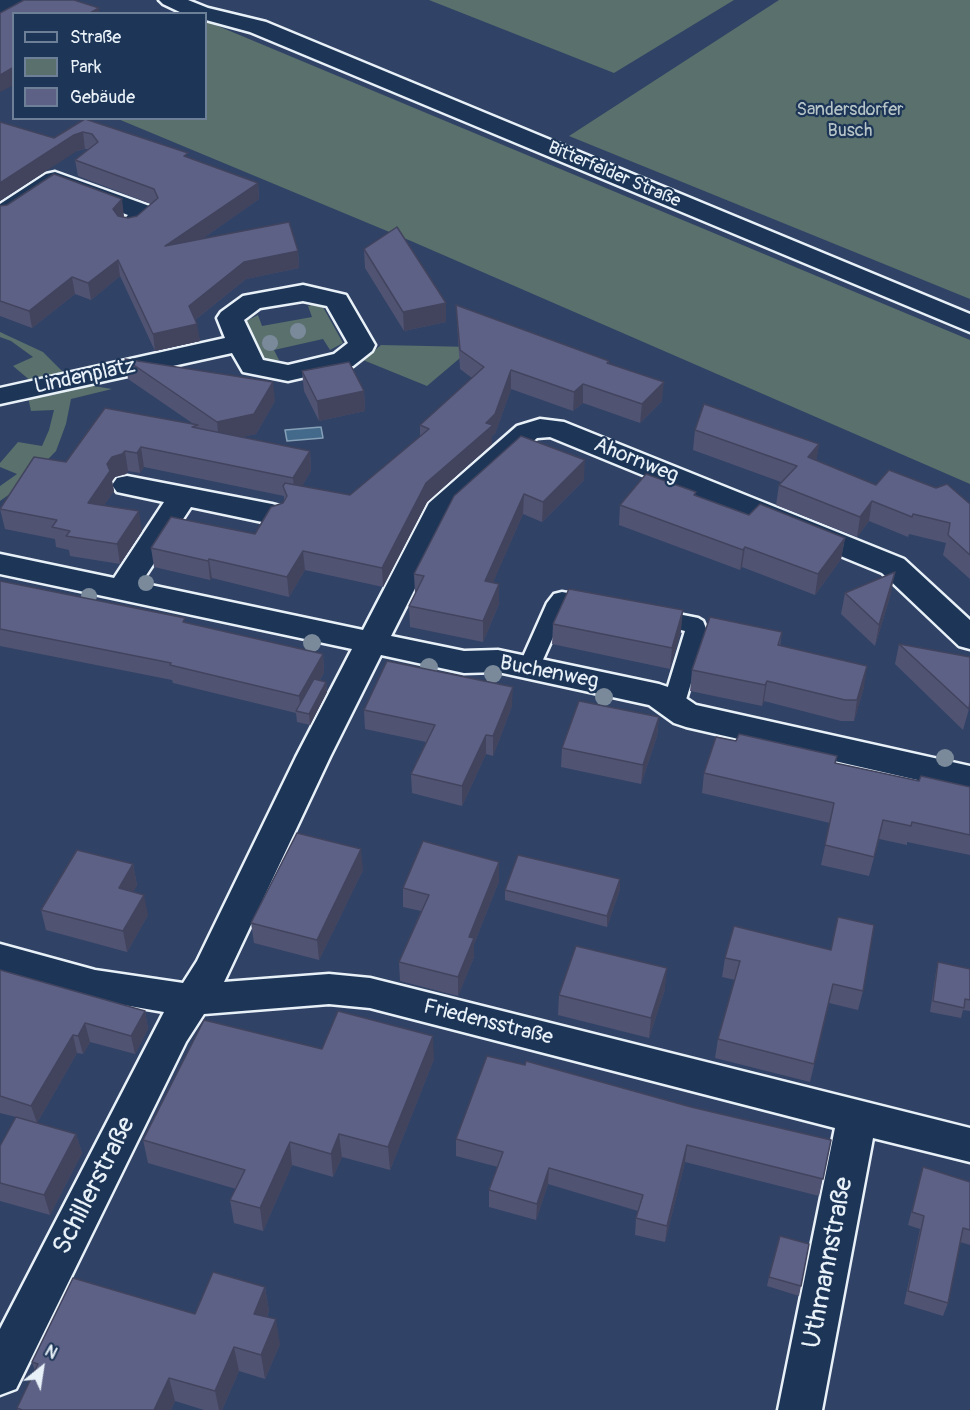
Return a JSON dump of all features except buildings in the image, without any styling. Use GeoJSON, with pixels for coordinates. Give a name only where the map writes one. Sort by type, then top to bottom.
{"type":"FeatureCollection","features":[{"type":"Feature","properties":{"kind":"street"},"geometry":{"type":"LineString","coordinates":[[0,9],[16,0]]}},
{"type":"Feature","properties":{"kind":"street","name":"Bitterfelder Straße"},"geometry":{"type":"LineString","coordinates":[[170,0],[200,12]]}},
{"type":"Feature","properties":{"kind":"street","name":"Bitterfelder Straße"},"geometry":{"type":"LineString","coordinates":[[219,0],[258,27]]}},
{"type":"Feature","properties":{"kind":"street","name":"Bitterfelder Straße"},"geometry":{"type":"LineString","coordinates":[[207,14],[258,27],[970,324]]}},
{"type":"Feature","properties":{"kind":"street"},"geometry":{"type":"LineString","coordinates":[[0,215],[78,163]]}},
{"type":"Feature","properties":{"kind":"street"},"geometry":{"type":"LineString","coordinates":[[55,179],[146,213],[130,226]]}},
{"type":"Feature","properties":{"kind":"street","name":"Lindenplatz"},"geometry":{"type":"LineString","coordinates":[[0,396],[240,343]]}},
{"type":"Feature","properties":{"kind":"street","name":"Ahornweg"},"geometry":{"type":"LineString","coordinates":[[192,1000],[212,970],[313,757],[440,510],[527,432],[540,428],[554,428],[893,566],[970,638]]}},
{"type":"Feature","properties":{"kind":"street"},"geometry":{"type":"LineString","coordinates":[[127,485],[272,514]]}},
{"type":"Feature","properties":{"kind":"street"},"geometry":{"type":"LineString","coordinates":[[122,589],[183,496]]}},
{"type":"Feature","properties":{"kind":"street","name":"Buchenweg"},"geometry":{"type":"LineString","coordinates":[[0,564],[464,662],[498,661],[659,696],[686,715],[970,778]]}},
{"type":"Feature","properties":{"kind":"street","name":"Friedensstraße"},"geometry":{"type":"LineString","coordinates":[[0,959],[104,987],[192,1000],[329,989],[370,993],[970,1145]]}},
{"type":"Feature","properties":{"kind":"street","name":"Schillerstraße"},"geometry":{"type":"LineString","coordinates":[[0,1374],[172,1032],[192,1000]]}},
{"type":"Feature","properties":{"kind":"street","name":"Uthmannstraße"},"geometry":{"type":"LineString","coordinates":[[800,1410],[857,1116]]}},
{"type":"Feature","properties":{"kind":"lane"},"geometry":{"type":"LineString","coordinates":[[529,668],[558,603],[562,599],[612,608]]}},
{"type":"Feature","properties":{"kind":"lane"},"geometry":{"type":"LineString","coordinates":[[634,612],[695,626],[696,631],[673,706]]}},
{"type":"Feature","properties":{"kind":"green space"},"geometry":{"type":"Polygon","coordinates":[[[429,0],[734,0],[614,73],[429,0]]]}},
{"type":"Feature","properties":{"kind":"green space","name":"Sandersdorfer Busch"},"geometry":{"type":"Polygon","coordinates":[[[779,0],[970,0],[970,299],[569,136],[779,0]]]}},
{"type":"Feature","properties":{"kind":"green space"},"geometry":{"type":"Polygon","coordinates":[[[207,21],[970,340],[970,484],[411,241],[120,120],[207,120],[207,21]]]}},
{"type":"Feature","properties":{"kind":"green space"},"geometry":{"type":"Polygon","coordinates":[[[308,306],[323,307],[343,343],[330,350],[323,339],[274,350],[279,360],[264,360],[246,321],[258,315],[262,326],[312,317],[308,306]]]}},
{"type":"Feature","properties":{"kind":"green space"},"geometry":{"type":"Polygon","coordinates":[[[0,332],[43,352],[66,375],[32,382],[13,366],[33,357],[11,341],[0,337],[0,332]]]}},
{"type":"Feature","properties":{"kind":"green space"},"geometry":{"type":"Polygon","coordinates":[[[381,345],[473,347],[427,386],[363,360],[381,345]]]}},
{"type":"Feature","properties":{"kind":"green space"},"geometry":{"type":"Polygon","coordinates":[[[87,385],[112,389],[71,399],[66,424],[56,451],[25,483],[0,501],[0,486],[17,474],[0,467],[0,463],[18,442],[42,446],[49,430],[54,410],[31,411],[28,397],[87,385]]]}},
{"type":"Feature","properties":{"kind":"water"},"geometry":{"type":"Polygon","coordinates":[[[321,427],[323,438],[287,441],[285,430],[321,427]]]}}]}
